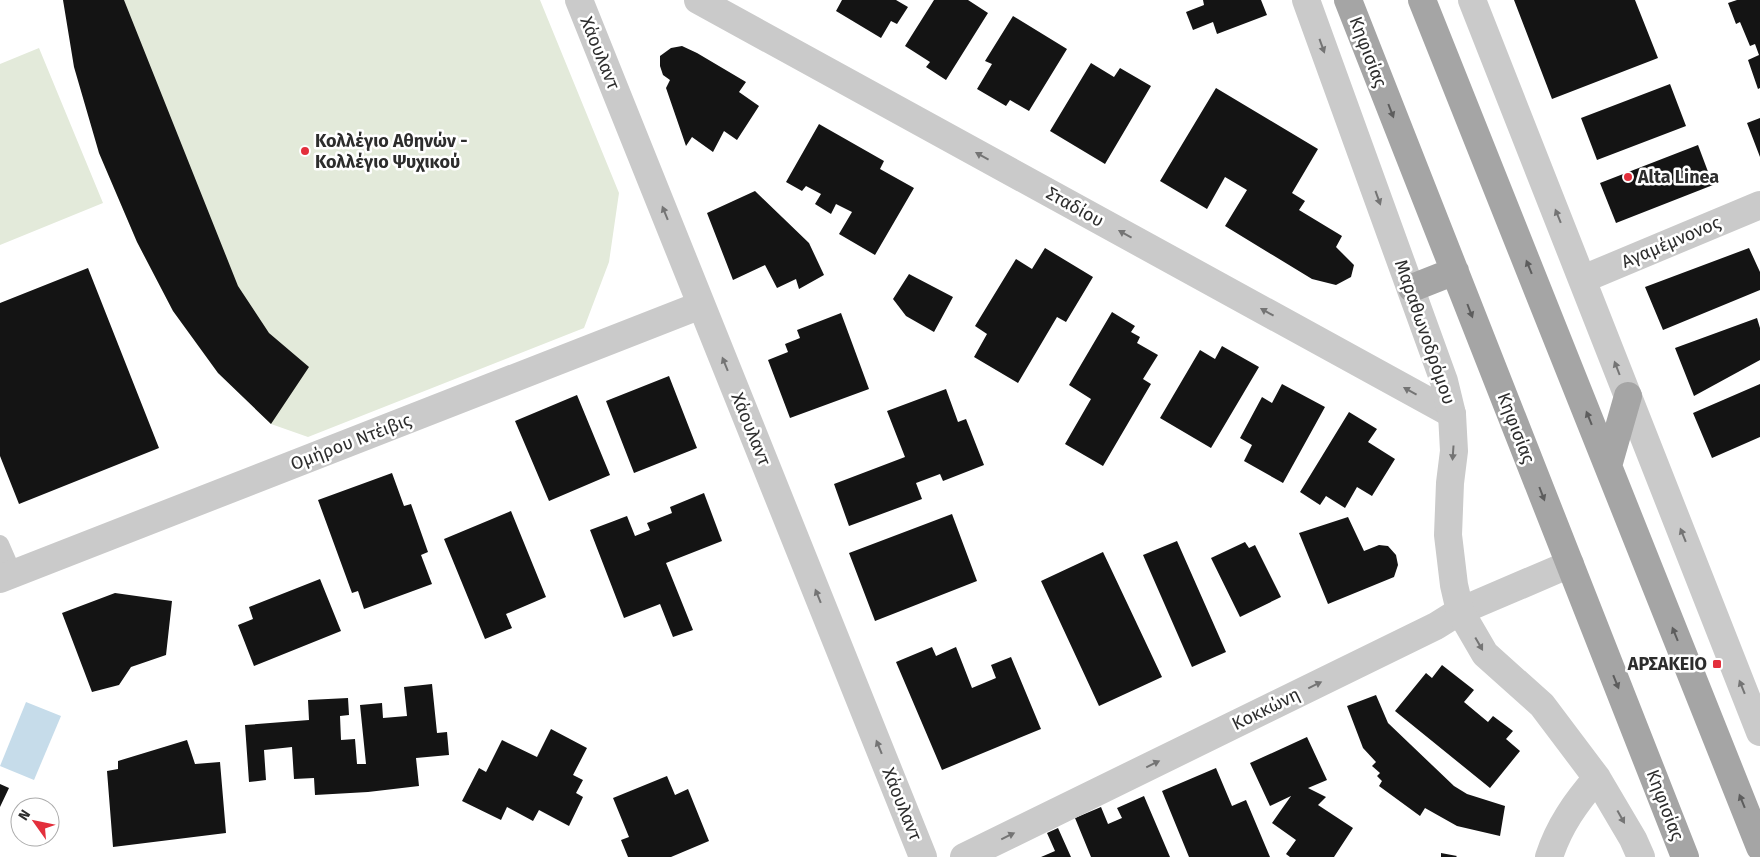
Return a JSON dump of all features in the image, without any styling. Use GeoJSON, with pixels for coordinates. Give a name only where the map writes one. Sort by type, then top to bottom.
{"type":"FeatureCollection","features":[{"type":"Feature","properties":{"kind":"main road","name":"Κηφισίας"},"geometry":{"type":"LineString","coordinates":[[1348,0],[1685,857]]}},
{"type":"Feature","properties":{"kind":"main road"},"geometry":{"type":"LineString","coordinates":[[1422,0],[1760,847]]}},
{"type":"Feature","properties":{"kind":"main road"},"geometry":{"type":"LineString","coordinates":[[1412,288],[1455,272]]}},
{"type":"Feature","properties":{"kind":"main road"},"geometry":{"type":"LineString","coordinates":[[1608,466],[1628,396]]}},
{"type":"Feature","properties":{"kind":"street","name":"Χάουλαντ"},"geometry":{"type":"LineString","coordinates":[[579,0],[923,857]]}},
{"type":"Feature","properties":{"kind":"street","name":"Σταδίου"},"geometry":{"type":"LineString","coordinates":[[698,0],[1452,414]]}},
{"type":"Feature","properties":{"kind":"street","name":"Μαραθωνοδρόμου"},"geometry":{"type":"LineString","coordinates":[[1306,0],[1412,288],[1444,381],[1452,414],[1454,451],[1450,483],[1448,535],[1454,585],[1460,611],[1485,654],[1542,705],[1598,778],[1633,839],[1641,857]]}},
{"type":"Feature","properties":{"kind":"street"},"geometry":{"type":"LineString","coordinates":[[1472,0],[1760,732]]}},
{"type":"Feature","properties":{"kind":"street","name":"Αγαμέμνονος"},"geometry":{"type":"LineString","coordinates":[[1583,279],[1760,205]]}},
{"type":"Feature","properties":{"kind":"street","name":"Ομήρου Ντέιβις"},"geometry":{"type":"LineString","coordinates":[[7,577],[702,305]]}},
{"type":"Feature","properties":{"kind":"street","name":"Κοκκώνη"},"geometry":{"type":"LineString","coordinates":[[964,857],[1436,626],[1460,611],[1570,564]]}},
{"type":"Feature","properties":{"kind":"street"},"geometry":{"type":"LineString","coordinates":[[1550,857],[1562,825],[1577,801],[1598,778]]}},
{"type":"Feature","properties":{"kind":"lane"},"geometry":{"type":"LineString","coordinates":[[0,544],[7,577]]}},
{"type":"Feature","properties":{"kind":"green space","name":"Κολλέγιο Αθηνών - Κολλέγιο Ψυχικού"},"geometry":{"type":"Polygon","coordinates":[[[63,0],[540,0],[619,193],[609,262],[584,328],[308,437],[271,424],[218,373],[173,311],[137,242],[99,153],[63,0]]]}},
{"type":"Feature","properties":{"kind":"green space"},"geometry":{"type":"Polygon","coordinates":[[[39,48],[103,203],[0,245],[0,64],[39,48]]]}},
{"type":"Feature","properties":{"kind":"water"},"geometry":{"type":"Polygon","coordinates":[[[26,702],[61,716],[34,780],[0,766],[26,702]]]}},
{"type":"Feature","properties":{"kind":"building"},"geometry":{"type":"Polygon","coordinates":[[[63,0],[124,0],[238,286],[269,333],[309,367],[271,424],[218,373],[173,311],[137,242],[99,153],[74,67],[63,0]]]}},
{"type":"Feature","properties":{"kind":"building"},"geometry":{"type":"Polygon","coordinates":[[[842,0],[896,0],[908,7],[897,24],[891,21],[881,38],[836,11],[842,0]]]}},
{"type":"Feature","properties":{"kind":"building"},"geometry":{"type":"Polygon","coordinates":[[[934,0],[968,0],[988,13],[946,80],[926,67],[930,62],[905,46],[934,0]]]}},
{"type":"Feature","properties":{"kind":"building"},"geometry":{"type":"Polygon","coordinates":[[[1203,0],[1261,0],[1267,15],[1217,34],[1213,22],[1193,30],[1186,12],[1204,5],[1203,0]]]}},
{"type":"Feature","properties":{"kind":"building"},"geometry":{"type":"Polygon","coordinates":[[[1514,0],[1635,0],[1658,58],[1552,99],[1514,0]]]}},
{"type":"Feature","properties":{"kind":"building"},"geometry":{"type":"Polygon","coordinates":[[[1737,0],[1760,0],[1760,88],[1758,89],[1748,60],[1759,55],[1755,44],[1750,46],[1740,22],[1736,24],[1728,3],[1737,0]]]}},
{"type":"Feature","properties":{"kind":"building"},"geometry":{"type":"Polygon","coordinates":[[[1013,16],[1067,49],[1029,111],[1010,100],[1006,106],[977,89],[992,64],[985,61],[1013,16]]]}},
{"type":"Feature","properties":{"kind":"building"},"geometry":{"type":"Polygon","coordinates":[[[682,46],[746,82],[739,92],[759,106],[737,140],[724,131],[713,152],[692,137],[686,146],[666,88],[670,80],[663,75],[660,66],[660,56],[671,48],[682,46]]]}},
{"type":"Feature","properties":{"kind":"building"},"geometry":{"type":"Polygon","coordinates":[[[1091,63],[1114,77],[1120,68],[1151,86],[1105,164],[1050,131],[1091,63]]]}},
{"type":"Feature","properties":{"kind":"building"},"geometry":{"type":"Polygon","coordinates":[[[1670,84],[1686,126],[1597,160],[1581,118],[1670,84]]]}},
{"type":"Feature","properties":{"kind":"building"},"geometry":{"type":"Polygon","coordinates":[[[1216,88],[1318,149],[1292,193],[1305,201],[1299,210],[1342,236],[1336,247],[1354,265],[1351,277],[1336,285],[1312,279],[1225,226],[1247,190],[1225,177],[1207,209],[1160,181],[1216,88]]]}},
{"type":"Feature","properties":{"kind":"building"},"geometry":{"type":"Polygon","coordinates":[[[1760,118],[1760,157],[1747,123],[1760,118]]]}},
{"type":"Feature","properties":{"kind":"building"},"geometry":{"type":"Polygon","coordinates":[[[819,124],[884,161],[880,169],[914,188],[875,255],[839,234],[852,212],[836,204],[831,214],[815,204],[821,194],[806,186],[802,191],[786,182],[819,124]]]}},
{"type":"Feature","properties":{"kind":"building"},"geometry":{"type":"Polygon","coordinates":[[[1698,145],[1713,185],[1616,223],[1600,183],[1698,145]]]}},
{"type":"Feature","properties":{"kind":"building"},"geometry":{"type":"Polygon","coordinates":[[[755,191],[809,243],[824,275],[799,289],[796,279],[777,288],[765,265],[733,280],[707,213],[755,191]]]}},
{"type":"Feature","properties":{"kind":"building"},"geometry":{"type":"Polygon","coordinates":[[[1045,248],[1093,277],[1066,322],[1057,317],[1018,383],[974,357],[987,334],[975,326],[1016,259],[1032,269],[1045,248]]]}},
{"type":"Feature","properties":{"kind":"building"},"geometry":{"type":"Polygon","coordinates":[[[1749,248],[1760,272],[1760,290],[1663,330],[1645,287],[1749,248]]]}},
{"type":"Feature","properties":{"kind":"building"},"geometry":{"type":"Polygon","coordinates":[[[88,268],[159,448],[19,504],[0,456],[0,303],[88,268]]]}},
{"type":"Feature","properties":{"kind":"building"},"geometry":{"type":"Polygon","coordinates":[[[909,274],[953,297],[934,332],[906,316],[893,299],[909,274]]]}},
{"type":"Feature","properties":{"kind":"building"},"geometry":{"type":"Polygon","coordinates":[[[1112,312],[1135,326],[1131,332],[1140,337],[1137,343],[1158,355],[1143,379],[1151,384],[1103,466],[1065,444],[1091,399],[1069,385],[1112,312]]]}},
{"type":"Feature","properties":{"kind":"building"},"geometry":{"type":"Polygon","coordinates":[[[841,313],[869,389],[790,418],[768,360],[788,352],[785,344],[800,338],[797,330],[841,313]]]}},
{"type":"Feature","properties":{"kind":"building"},"geometry":{"type":"Polygon","coordinates":[[[1757,318],[1760,328],[1760,360],[1694,396],[1675,348],[1757,318]]]}},
{"type":"Feature","properties":{"kind":"building"},"geometry":{"type":"Polygon","coordinates":[[[1222,346],[1259,367],[1211,448],[1160,418],[1200,350],[1215,359],[1222,346]]]}},
{"type":"Feature","properties":{"kind":"building"},"geometry":{"type":"Polygon","coordinates":[[[669,376],[697,448],[634,473],[606,401],[669,376]]]}},
{"type":"Feature","properties":{"kind":"building"},"geometry":{"type":"Polygon","coordinates":[[[1282,384],[1325,407],[1283,483],[1244,461],[1252,445],[1240,438],[1262,397],[1272,403],[1282,384]]]}},
{"type":"Feature","properties":{"kind":"building"},"geometry":{"type":"Polygon","coordinates":[[[1760,384],[1760,437],[1712,458],[1693,413],[1760,384]]]}},
{"type":"Feature","properties":{"kind":"building"},"geometry":{"type":"Polygon","coordinates":[[[946,389],[958,422],[966,419],[984,465],[943,481],[940,474],[916,483],[922,499],[849,526],[834,484],[905,457],[887,411],[946,389]]]}},
{"type":"Feature","properties":{"kind":"building"},"geometry":{"type":"Polygon","coordinates":[[[577,395],[610,475],[549,501],[515,421],[577,395]]]}},
{"type":"Feature","properties":{"kind":"building"},"geometry":{"type":"Polygon","coordinates":[[[1349,412],[1377,429],[1368,442],[1395,459],[1372,496],[1357,487],[1345,508],[1326,496],[1320,505],[1300,492],[1349,412]]]}},
{"type":"Feature","properties":{"kind":"building"},"geometry":{"type":"Polygon","coordinates":[[[392,473],[404,506],[411,504],[428,552],[421,555],[432,584],[364,609],[358,591],[352,593],[318,500],[392,473]]]}},
{"type":"Feature","properties":{"kind":"building"},"geometry":{"type":"Polygon","coordinates":[[[704,493],[722,541],[666,563],[693,630],[673,637],[660,604],[624,618],[590,530],[627,516],[635,536],[650,530],[647,523],[672,513],[670,507],[704,493]]]}},
{"type":"Feature","properties":{"kind":"building"},"geometry":{"type":"Polygon","coordinates":[[[511,511],[546,597],[506,614],[512,628],[485,639],[444,539],[511,511]]]}},
{"type":"Feature","properties":{"kind":"building"},"geometry":{"type":"Polygon","coordinates":[[[952,514],[977,581],[875,621],[849,553],[952,514]]]}},
{"type":"Feature","properties":{"kind":"building"},"geometry":{"type":"Polygon","coordinates":[[[1348,517],[1364,551],[1379,545],[1388,546],[1396,555],[1398,565],[1394,577],[1328,604],[1299,533],[1348,517]]]}},
{"type":"Feature","properties":{"kind":"building"},"geometry":{"type":"Polygon","coordinates":[[[1177,541],[1226,652],[1192,667],[1143,555],[1177,541]]]}},
{"type":"Feature","properties":{"kind":"building"},"geometry":{"type":"Polygon","coordinates":[[[1245,542],[1249,548],[1255,545],[1281,597],[1240,617],[1211,558],[1245,542]]]}},
{"type":"Feature","properties":{"kind":"building"},"geometry":{"type":"Polygon","coordinates":[[[1103,552],[1162,677],[1099,706],[1041,581],[1103,552]]]}},
{"type":"Feature","properties":{"kind":"building"},"geometry":{"type":"Polygon","coordinates":[[[320,579],[341,631],[254,666],[238,625],[253,619],[249,607],[320,579]]]}},
{"type":"Feature","properties":{"kind":"building"},"geometry":{"type":"Polygon","coordinates":[[[115,593],[172,601],[166,655],[131,667],[119,685],[92,692],[62,613],[115,593]]]}},
{"type":"Feature","properties":{"kind":"building"},"geometry":{"type":"Polygon","coordinates":[[[932,647],[936,656],[956,647],[972,688],[996,678],[991,665],[1011,657],[1041,729],[942,770],[896,662],[932,647]]]}},
{"type":"Feature","properties":{"kind":"building"},"geometry":{"type":"Polygon","coordinates":[[[1442,665],[1474,690],[1464,702],[1488,722],[1493,716],[1513,731],[1506,739],[1520,751],[1490,788],[1395,711],[1426,673],[1432,678],[1442,665]]]}},
{"type":"Feature","properties":{"kind":"building"},"geometry":{"type":"Polygon","coordinates":[[[432,684],[437,733],[447,732],[449,755],[416,758],[419,786],[368,792],[315,795],[314,778],[294,779],[292,747],[264,750],[266,780],[249,782],[245,725],[309,720],[308,700],[348,698],[349,715],[340,716],[341,740],[355,739],[357,764],[366,764],[360,705],[382,703],[383,718],[407,716],[404,687],[432,684]]]}},
{"type":"Feature","properties":{"kind":"building"},"geometry":{"type":"Polygon","coordinates":[[[1376,695],[1388,723],[1454,786],[1467,794],[1505,806],[1500,836],[1457,826],[1425,808],[1420,816],[1379,786],[1382,781],[1377,776],[1380,773],[1372,766],[1376,762],[1363,748],[1347,706],[1376,695]]]}},
{"type":"Feature","properties":{"kind":"building"},"geometry":{"type":"Polygon","coordinates":[[[551,729],[587,748],[573,775],[583,780],[576,793],[583,797],[569,826],[539,810],[533,821],[507,807],[501,820],[462,801],[479,768],[486,772],[502,740],[537,757],[551,729]]]}},
{"type":"Feature","properties":{"kind":"building"},"geometry":{"type":"Polygon","coordinates":[[[1307,737],[1327,780],[1308,788],[1326,797],[1318,805],[1353,828],[1334,857],[1290,857],[1286,854],[1296,840],[1272,823],[1291,796],[1270,806],[1250,763],[1307,737]]]}},
{"type":"Feature","properties":{"kind":"building"},"geometry":{"type":"Polygon","coordinates":[[[187,740],[195,764],[220,762],[226,833],[113,847],[107,771],[118,769],[118,761],[187,740]]]}},
{"type":"Feature","properties":{"kind":"building"},"geometry":{"type":"Polygon","coordinates":[[[1216,768],[1232,806],[1246,800],[1270,857],[1189,857],[1162,791],[1216,768]]]}},
{"type":"Feature","properties":{"kind":"building"},"geometry":{"type":"Polygon","coordinates":[[[667,776],[675,795],[688,789],[709,841],[671,857],[628,857],[621,840],[629,837],[613,798],[667,776]]]}},
{"type":"Feature","properties":{"kind":"building"},"geometry":{"type":"Polygon","coordinates":[[[0,784],[9,788],[0,807],[0,784]]]}},
{"type":"Feature","properties":{"kind":"building"},"geometry":{"type":"Polygon","coordinates":[[[1144,796],[1170,857],[1091,857],[1075,818],[1101,807],[1108,824],[1122,818],[1117,808],[1144,796]]]}},
{"type":"Feature","properties":{"kind":"building"},"geometry":{"type":"Polygon","coordinates":[[[1058,828],[1071,857],[1041,857],[1055,851],[1047,833],[1058,828]]]}},
{"type":"Feature","properties":{"kind":"building"},"geometry":{"type":"Polygon","coordinates":[[[1441,853],[1457,856],[1441,857],[1441,853]]]}},
{"type":"Feature","properties":{"kind":"place","name":"Κολλέγιο Αθηνών - Κολλέγιο Ψυχικού"},"geometry":{"type":"Point","coordinates":[305,151]}},
{"type":"Feature","properties":{"kind":"place","name":"Alta Linea"},"geometry":{"type":"Point","coordinates":[1628,177]}},
{"type":"Feature","properties":{"kind":"place","name":"ΑΡΣΑΚΕΙΟ"},"geometry":{"type":"Point","coordinates":[1717,664]}}]}
